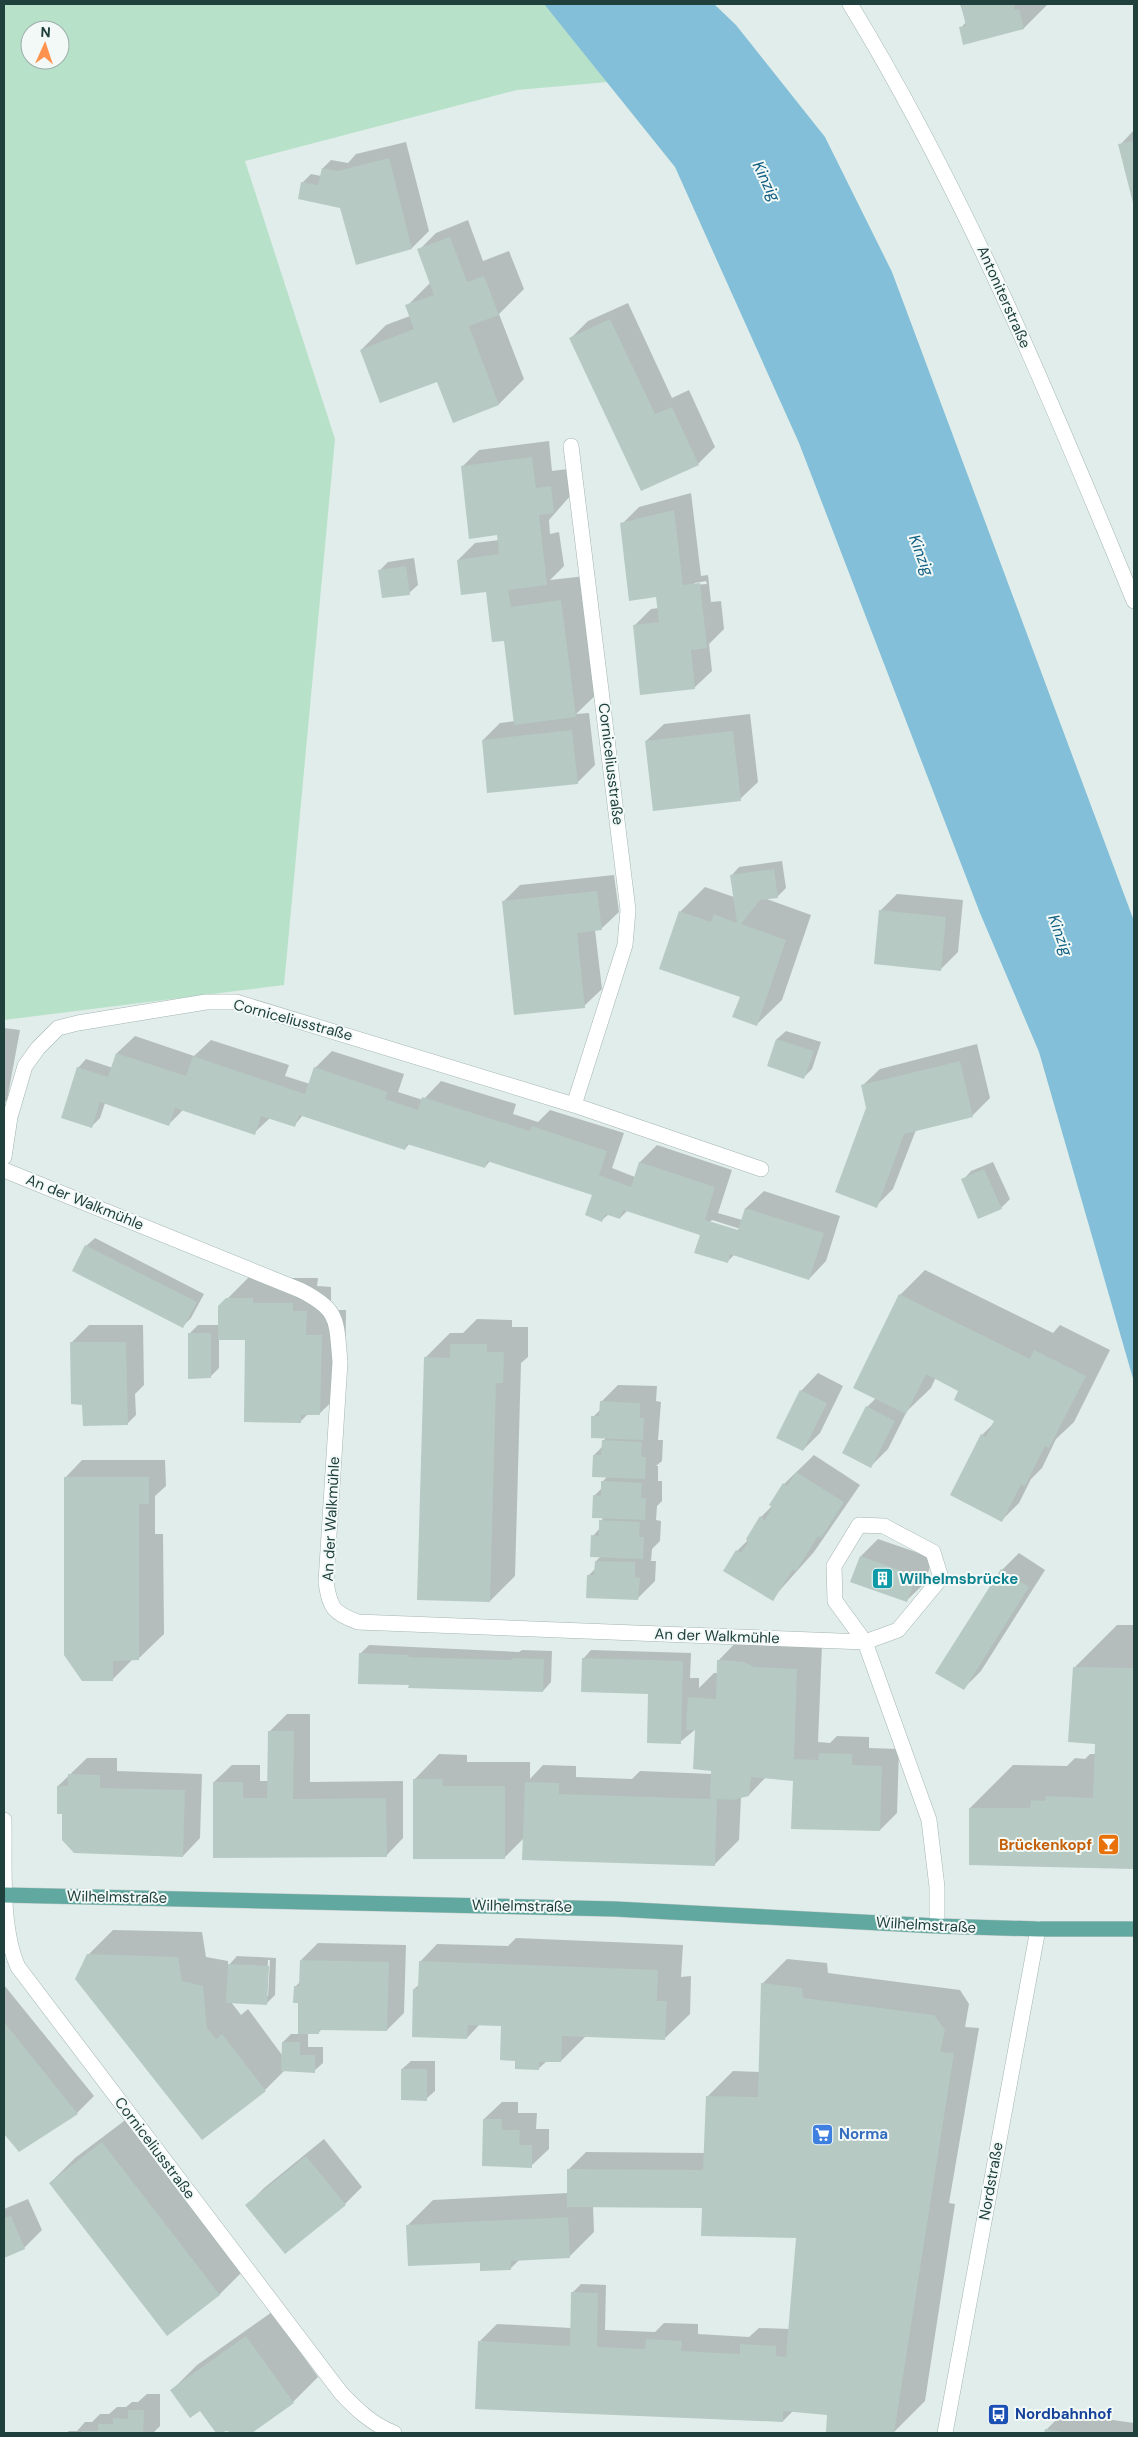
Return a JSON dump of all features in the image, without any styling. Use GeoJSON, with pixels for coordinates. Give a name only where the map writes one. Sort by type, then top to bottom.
{"type":"FeatureCollection","features":[{"type":"Feature","properties":{"kind":"main road","name":"Wilhelmstraße"},"geometry":{"type":"LineString","coordinates":[[4,1895],[615,1909],[1038,1930],[1134,1929]]}},
{"type":"Feature","properties":{"kind":"street","name":"Antoniterstraße"},"geometry":{"type":"LineString","coordinates":[[850,4],[881,54],[977,236],[1051,400],[1134,601]]}},
{"type":"Feature","properties":{"kind":"street","name":"Corniceliusstraße"},"geometry":{"type":"LineString","coordinates":[[571,446],[628,910],[625,945],[574,1105]]}},
{"type":"Feature","properties":{"kind":"street","name":"Corniceliusstraße"},"geometry":{"type":"LineString","coordinates":[[4,1157],[10,1117],[25,1066],[38,1048],[58,1028],[206,1002],[236,1002],[574,1105],[761,1169]]}},
{"type":"Feature","properties":{"kind":"street","name":"An der Walkmühle"},"geometry":{"type":"LineString","coordinates":[[4,1170],[300,1290],[322,1301],[332,1313],[337,1328],[340,1362],[326,1582],[329,1603],[340,1616],[358,1622],[865,1642],[898,1630],[940,1578],[932,1552],[884,1526],[859,1525],[834,1566],[835,1601],[865,1642],[929,1820],[937,1887],[936,1926]]}},
{"type":"Feature","properties":{"kind":"street","name":"Corniceliusstraße"},"geometry":{"type":"LineString","coordinates":[[4,1820],[6,1928],[10,1952],[18,1967],[341,2393],[359,2412],[379,2427],[394,2433]]}},
{"type":"Feature","properties":{"kind":"street","name":"Nordstraße"},"geometry":{"type":"LineString","coordinates":[[945,2433],[1038,1930]]}},
{"type":"Feature","properties":{"kind":"green space"},"geometry":{"type":"Polygon","coordinates":[[[4,4],[544,4],[608,82],[517,90],[245,161],[335,439],[284,985],[4,1020],[4,4]]]}},
{"type":"Feature","properties":{"kind":"water","name":"Kinzig"},"geometry":{"type":"Polygon","coordinates":[[[544,4],[714,4],[736,25],[825,137],[892,272],[1134,921],[1134,1382],[1039,1052],[980,913],[799,443],[675,167],[544,4]]]}},
{"type":"Feature","properties":{"kind":"building"},"geometry":{"type":"Polygon","coordinates":[[[961,4],[1014,4],[1015,10],[1019,9],[1024,29],[963,45],[959,27],[966,26],[961,4]]]}},
{"type":"Feature","properties":{"kind":"building"},"geometry":{"type":"Polygon","coordinates":[[[1134,141],[1134,207],[1118,144],[1134,141]]]}},
{"type":"Feature","properties":{"kind":"building"},"geometry":{"type":"Polygon","coordinates":[[[389,158],[412,249],[356,265],[340,208],[298,199],[301,182],[318,185],[322,168],[338,171],[389,158]]]}},
{"type":"Feature","properties":{"kind":"building"},"geometry":{"type":"Polygon","coordinates":[[[450,237],[467,282],[484,276],[499,315],[469,326],[499,405],[453,423],[437,382],[380,403],[360,350],[414,329],[405,305],[434,295],[417,249],[450,237]]]}},
{"type":"Feature","properties":{"kind":"building"},"geometry":{"type":"Polygon","coordinates":[[[610,319],[655,414],[672,407],[699,465],[641,491],[569,338],[610,319]]]}},
{"type":"Feature","properties":{"kind":"building"},"geometry":{"type":"Polygon","coordinates":[[[532,457],[536,488],[551,486],[554,513],[539,515],[547,585],[508,590],[511,607],[561,600],[576,717],[514,725],[504,641],[492,642],[486,592],[461,595],[457,560],[499,554],[497,535],[469,539],[461,466],[532,457]]]}},
{"type":"Feature","properties":{"kind":"building"},"geometry":{"type":"Polygon","coordinates":[[[674,510],[683,585],[700,583],[707,648],[691,650],[695,689],[640,695],[633,625],[659,622],[656,597],[629,601],[620,523],[674,510]]]}},
{"type":"Feature","properties":{"kind":"building"},"geometry":{"type":"Polygon","coordinates":[[[406,566],[410,595],[382,598],[378,570],[406,566]]]}},
{"type":"Feature","properties":{"kind":"building"},"geometry":{"type":"Polygon","coordinates":[[[572,730],[578,784],[487,793],[482,740],[572,730]]]}},
{"type":"Feature","properties":{"kind":"building"},"geometry":{"type":"Polygon","coordinates":[[[733,731],[741,801],[653,811],[645,741],[733,731]]]}},
{"type":"Feature","properties":{"kind":"building"},"geometry":{"type":"Polygon","coordinates":[[[774,869],[778,898],[760,900],[741,924],[786,940],[757,1026],[732,1017],[740,997],[659,969],[679,911],[711,922],[714,914],[737,923],[730,875],[774,869]]]}},
{"type":"Feature","properties":{"kind":"building"},"geometry":{"type":"Polygon","coordinates":[[[597,891],[602,930],[577,933],[585,1008],[514,1015],[502,901],[597,891]]]}},
{"type":"Feature","properties":{"kind":"building"},"geometry":{"type":"Polygon","coordinates":[[[879,910],[946,917],[941,971],[874,964],[879,910]]]}},
{"type":"Feature","properties":{"kind":"building"},"geometry":{"type":"Polygon","coordinates":[[[776,1039],[814,1051],[804,1079],[767,1066],[776,1039]]]}},
{"type":"Feature","properties":{"kind":"building"},"geometry":{"type":"Polygon","coordinates":[[[116,1053],[186,1076],[193,1056],[305,1094],[314,1067],[388,1092],[385,1099],[418,1110],[422,1097],[530,1131],[532,1126],[607,1151],[599,1175],[631,1187],[639,1162],[715,1187],[705,1220],[738,1230],[745,1208],[824,1233],[809,1280],[730,1254],[728,1263],[694,1253],[700,1235],[623,1210],[620,1219],[605,1214],[602,1222],[585,1215],[592,1195],[487,1161],[485,1168],[407,1144],[405,1150],[299,1115],[295,1127],[261,1116],[255,1135],[175,1108],[169,1126],[100,1102],[92,1128],[61,1118],[77,1067],[108,1077],[116,1053]]]}},
{"type":"Feature","properties":{"kind":"building"},"geometry":{"type":"Polygon","coordinates":[[[960,1061],[973,1117],[904,1134],[877,1208],[835,1192],[866,1108],[861,1085],[960,1061]]]}},
{"type":"Feature","properties":{"kind":"building"},"geometry":{"type":"Polygon","coordinates":[[[984,1169],[1002,1209],[978,1219],[961,1179],[984,1169]]]}},
{"type":"Feature","properties":{"kind":"building"},"geometry":{"type":"Polygon","coordinates":[[[85,1245],[197,1302],[183,1328],[72,1271],[85,1245]]]}},
{"type":"Feature","properties":{"kind":"building"},"geometry":{"type":"Polygon","coordinates":[[[899,1294],[1030,1359],[1034,1350],[1086,1376],[1049,1448],[1045,1446],[1025,1486],[1021,1484],[1002,1522],[950,1495],[981,1434],[986,1437],[994,1421],[954,1400],[958,1391],[926,1374],[906,1414],[853,1388],[899,1294]]]}},
{"type":"Feature","properties":{"kind":"building"},"geometry":{"type":"Polygon","coordinates":[[[226,1298],[253,1298],[253,1303],[293,1303],[293,1311],[307,1311],[306,1335],[322,1335],[320,1415],[301,1415],[301,1423],[244,1422],[245,1340],[218,1340],[218,1306],[226,1298]]]}},
{"type":"Feature","properties":{"kind":"building"},"geometry":{"type":"Polygon","coordinates":[[[188,1333],[211,1333],[211,1378],[188,1379],[188,1333]]]}},
{"type":"Feature","properties":{"kind":"building"},"geometry":{"type":"Polygon","coordinates":[[[70,1342],[126,1342],[128,1425],[83,1426],[82,1405],[71,1404],[70,1342]]]}},
{"type":"Feature","properties":{"kind":"building"},"geometry":{"type":"Polygon","coordinates":[[[450,1344],[487,1344],[487,1352],[504,1352],[503,1383],[496,1383],[490,1602],[417,1600],[424,1357],[450,1358],[450,1344]]]}},
{"type":"Feature","properties":{"kind":"building"},"geometry":{"type":"Polygon","coordinates":[[[800,1390],[827,1403],[803,1451],[776,1438],[800,1390]]]}},
{"type":"Feature","properties":{"kind":"building"},"geometry":{"type":"Polygon","coordinates":[[[600,1401],[640,1403],[640,1418],[644,1418],[643,1440],[591,1438],[591,1416],[599,1416],[600,1401]]]}},
{"type":"Feature","properties":{"kind":"building"},"geometry":{"type":"Polygon","coordinates":[[[866,1406],[895,1421],[871,1468],[842,1453],[866,1406]]]}},
{"type":"Feature","properties":{"kind":"building"},"geometry":{"type":"Polygon","coordinates":[[[602,1440],[642,1442],[641,1457],[646,1457],[645,1479],[592,1477],[593,1455],[601,1455],[602,1440]]]}},
{"type":"Feature","properties":{"kind":"building"},"geometry":{"type":"Polygon","coordinates":[[[796,1472],[844,1502],[821,1538],[818,1536],[796,1571],[793,1569],[773,1601],[723,1571],[736,1550],[741,1553],[748,1542],[746,1539],[760,1516],[765,1520],[772,1507],[769,1505],[783,1483],[787,1486],[796,1472]]]}},
{"type":"Feature","properties":{"kind":"building"},"geometry":{"type":"Polygon","coordinates":[[[64,1477],[149,1477],[149,1504],[139,1504],[139,1660],[113,1661],[113,1681],[82,1681],[64,1655],[64,1477]]]}},
{"type":"Feature","properties":{"kind":"building"},"geometry":{"type":"Polygon","coordinates":[[[601,1481],[642,1483],[641,1498],[646,1498],[645,1520],[592,1518],[593,1495],[601,1496],[601,1481]]]}},
{"type":"Feature","properties":{"kind":"building"},"geometry":{"type":"Polygon","coordinates":[[[599,1520],[640,1522],[639,1537],[644,1537],[643,1559],[590,1557],[591,1535],[599,1536],[599,1520]]]}},
{"type":"Feature","properties":{"kind":"building","name":"Wilhelmsbrücke"},"geometry":{"type":"Polygon","coordinates":[[[860,1556],[916,1576],[907,1602],[850,1582],[860,1556]]]}},
{"type":"Feature","properties":{"kind":"building"},"geometry":{"type":"Polygon","coordinates":[[[595,1561],[635,1562],[635,1577],[640,1578],[638,1600],[586,1598],[587,1575],[594,1575],[595,1561]]]}},
{"type":"Feature","properties":{"kind":"building"},"geometry":{"type":"Polygon","coordinates":[[[1001,1569],[1029,1587],[964,1690],[935,1673],[1001,1569]]]}},
{"type":"Feature","properties":{"kind":"building"},"geometry":{"type":"Polygon","coordinates":[[[359,1653],[409,1655],[409,1657],[544,1659],[543,1692],[408,1688],[409,1685],[358,1684],[359,1653]]]}},
{"type":"Feature","properties":{"kind":"building"},"geometry":{"type":"Polygon","coordinates":[[[582,1658],[683,1661],[681,1744],[647,1743],[648,1694],[581,1692],[582,1658]]]}},
{"type":"Feature","properties":{"kind":"building"},"geometry":{"type":"Polygon","coordinates":[[[717,1660],[744,1662],[754,1667],[797,1669],[794,1759],[818,1760],[819,1753],[852,1754],[852,1765],[882,1766],[880,1831],[791,1829],[793,1781],[751,1777],[749,1796],[732,1800],[717,1799],[715,1866],[522,1860],[525,1782],[559,1783],[559,1794],[710,1799],[711,1771],[693,1769],[695,1730],[686,1730],[688,1697],[716,1699],[717,1660]]]}},
{"type":"Feature","properties":{"kind":"building"},"geometry":{"type":"Polygon","coordinates":[[[1073,1667],[1134,1668],[1134,1869],[969,1865],[969,1808],[1030,1808],[1031,1800],[1045,1801],[1046,1796],[1093,1798],[1095,1744],[1068,1742],[1073,1667]]]}},
{"type":"Feature","properties":{"kind":"building"},"geometry":{"type":"Polygon","coordinates":[[[268,1731],[294,1731],[293,1799],[386,1798],[387,1857],[213,1858],[213,1782],[243,1782],[243,1798],[267,1798],[268,1731]]]}},
{"type":"Feature","properties":{"kind":"building"},"geometry":{"type":"Polygon","coordinates":[[[68,1774],[100,1775],[100,1788],[185,1790],[183,1857],[74,1853],[62,1840],[62,1814],[57,1814],[57,1786],[68,1786],[68,1774]]]}},
{"type":"Feature","properties":{"kind":"building"},"geometry":{"type":"Polygon","coordinates":[[[413,1779],[443,1779],[442,1786],[505,1786],[505,1859],[413,1859],[413,1779]]]}},
{"type":"Feature","properties":{"kind":"building"},"geometry":{"type":"Polygon","coordinates":[[[87,1954],[178,1957],[182,1981],[203,1986],[207,2028],[216,2039],[222,2034],[266,2091],[202,2140],[75,1979],[87,1954]]]}},
{"type":"Feature","properties":{"kind":"building"},"geometry":{"type":"Polygon","coordinates":[[[300,1960],[389,1962],[387,2031],[319,2030],[319,2034],[298,2034],[298,2003],[293,2003],[294,1986],[299,1986],[300,1960]]]}},
{"type":"Feature","properties":{"kind":"building"},"geometry":{"type":"Polygon","coordinates":[[[419,1961],[658,1970],[657,2001],[667,2001],[665,2040],[562,2036],[561,2062],[539,2062],[539,2070],[515,2069],[515,2061],[500,2060],[501,2026],[468,2025],[467,2039],[412,2037],[413,1989],[418,1989],[419,1961]]]}},
{"type":"Feature","properties":{"kind":"building"},"geometry":{"type":"Polygon","coordinates":[[[228,1964],[269,1966],[267,2005],[226,2003],[228,1964]]]}},
{"type":"Feature","properties":{"kind":"building"},"geometry":{"type":"Polygon","coordinates":[[[761,1983],[802,1988],[803,1998],[934,2015],[945,2030],[940,2052],[954,2053],[894,2433],[826,2432],[827,2415],[783,2411],[783,2422],[475,2409],[478,2341],[570,2346],[571,2292],[598,2293],[597,2347],[645,2349],[646,2339],[682,2341],[681,2351],[740,2354],[740,2344],[776,2346],[776,2356],[786,2357],[796,2238],[701,2236],[702,2208],[567,2207],[567,2169],[703,2170],[706,2096],[758,2097],[761,1983]]]}},
{"type":"Feature","properties":{"kind":"building"},"geometry":{"type":"Polygon","coordinates":[[[4,2022],[78,2114],[19,2152],[4,2134],[4,2022]]]}},
{"type":"Feature","properties":{"kind":"building"},"geometry":{"type":"Polygon","coordinates":[[[282,2042],[300,2042],[300,2055],[315,2055],[315,2073],[281,2071],[282,2042]]]}},
{"type":"Feature","properties":{"kind":"building"},"geometry":{"type":"Polygon","coordinates":[[[401,2069],[427,2069],[427,2101],[401,2100],[401,2069]]]}},
{"type":"Feature","properties":{"kind":"building"},"geometry":{"type":"Polygon","coordinates":[[[483,2119],[502,2119],[502,2130],[520,2130],[519,2145],[532,2145],[532,2168],[482,2166],[483,2119]]]}},
{"type":"Feature","properties":{"kind":"building"},"geometry":{"type":"Polygon","coordinates":[[[102,2142],[220,2295],[167,2336],[49,2183],[102,2142]]]}},
{"type":"Feature","properties":{"kind":"building"},"geometry":{"type":"Polygon","coordinates":[[[306,2156],[346,2205],[285,2254],[245,2205],[306,2156]]]}},
{"type":"Feature","properties":{"kind":"building"},"geometry":{"type":"Polygon","coordinates":[[[11,2216],[25,2249],[4,2258],[4,2218],[11,2216]]]}},
{"type":"Feature","properties":{"kind":"building"},"geometry":{"type":"Polygon","coordinates":[[[568,2217],[570,2258],[511,2261],[511,2270],[480,2271],[480,2263],[408,2266],[406,2225],[568,2217]]]}},
{"type":"Feature","properties":{"kind":"building"},"geometry":{"type":"Polygon","coordinates":[[[246,2336],[294,2403],[252,2433],[229,2433],[228,2431],[216,2433],[200,2411],[190,2418],[170,2390],[246,2336]]]}},
{"type":"Feature","properties":{"kind":"building"},"geometry":{"type":"Polygon","coordinates":[[[128,2410],[144,2410],[143,2433],[82,2433],[82,2431],[98,2431],[98,2424],[113,2424],[113,2418],[128,2419],[128,2410]]]}},
{"type":"Feature","properties":{"kind":"building"},"geometry":{"type":"Polygon","coordinates":[[[1045,2429],[1064,2432],[1064,2433],[1044,2433],[1045,2429]]]}},
{"type":"Feature","properties":{"kind":"place","name":"Wilhelmsbrücke"},"geometry":{"type":"Point","coordinates":[883,1579]}},
{"type":"Feature","properties":{"kind":"place","name":"Brückenkopf"},"geometry":{"type":"Point","coordinates":[1108,1845]}},
{"type":"Feature","properties":{"kind":"place","name":"Norma"},"geometry":{"type":"Point","coordinates":[823,2134]}},
{"type":"Feature","properties":{"kind":"place","name":"Nordbahnhof"},"geometry":{"type":"Point","coordinates":[999,2414]}}]}
